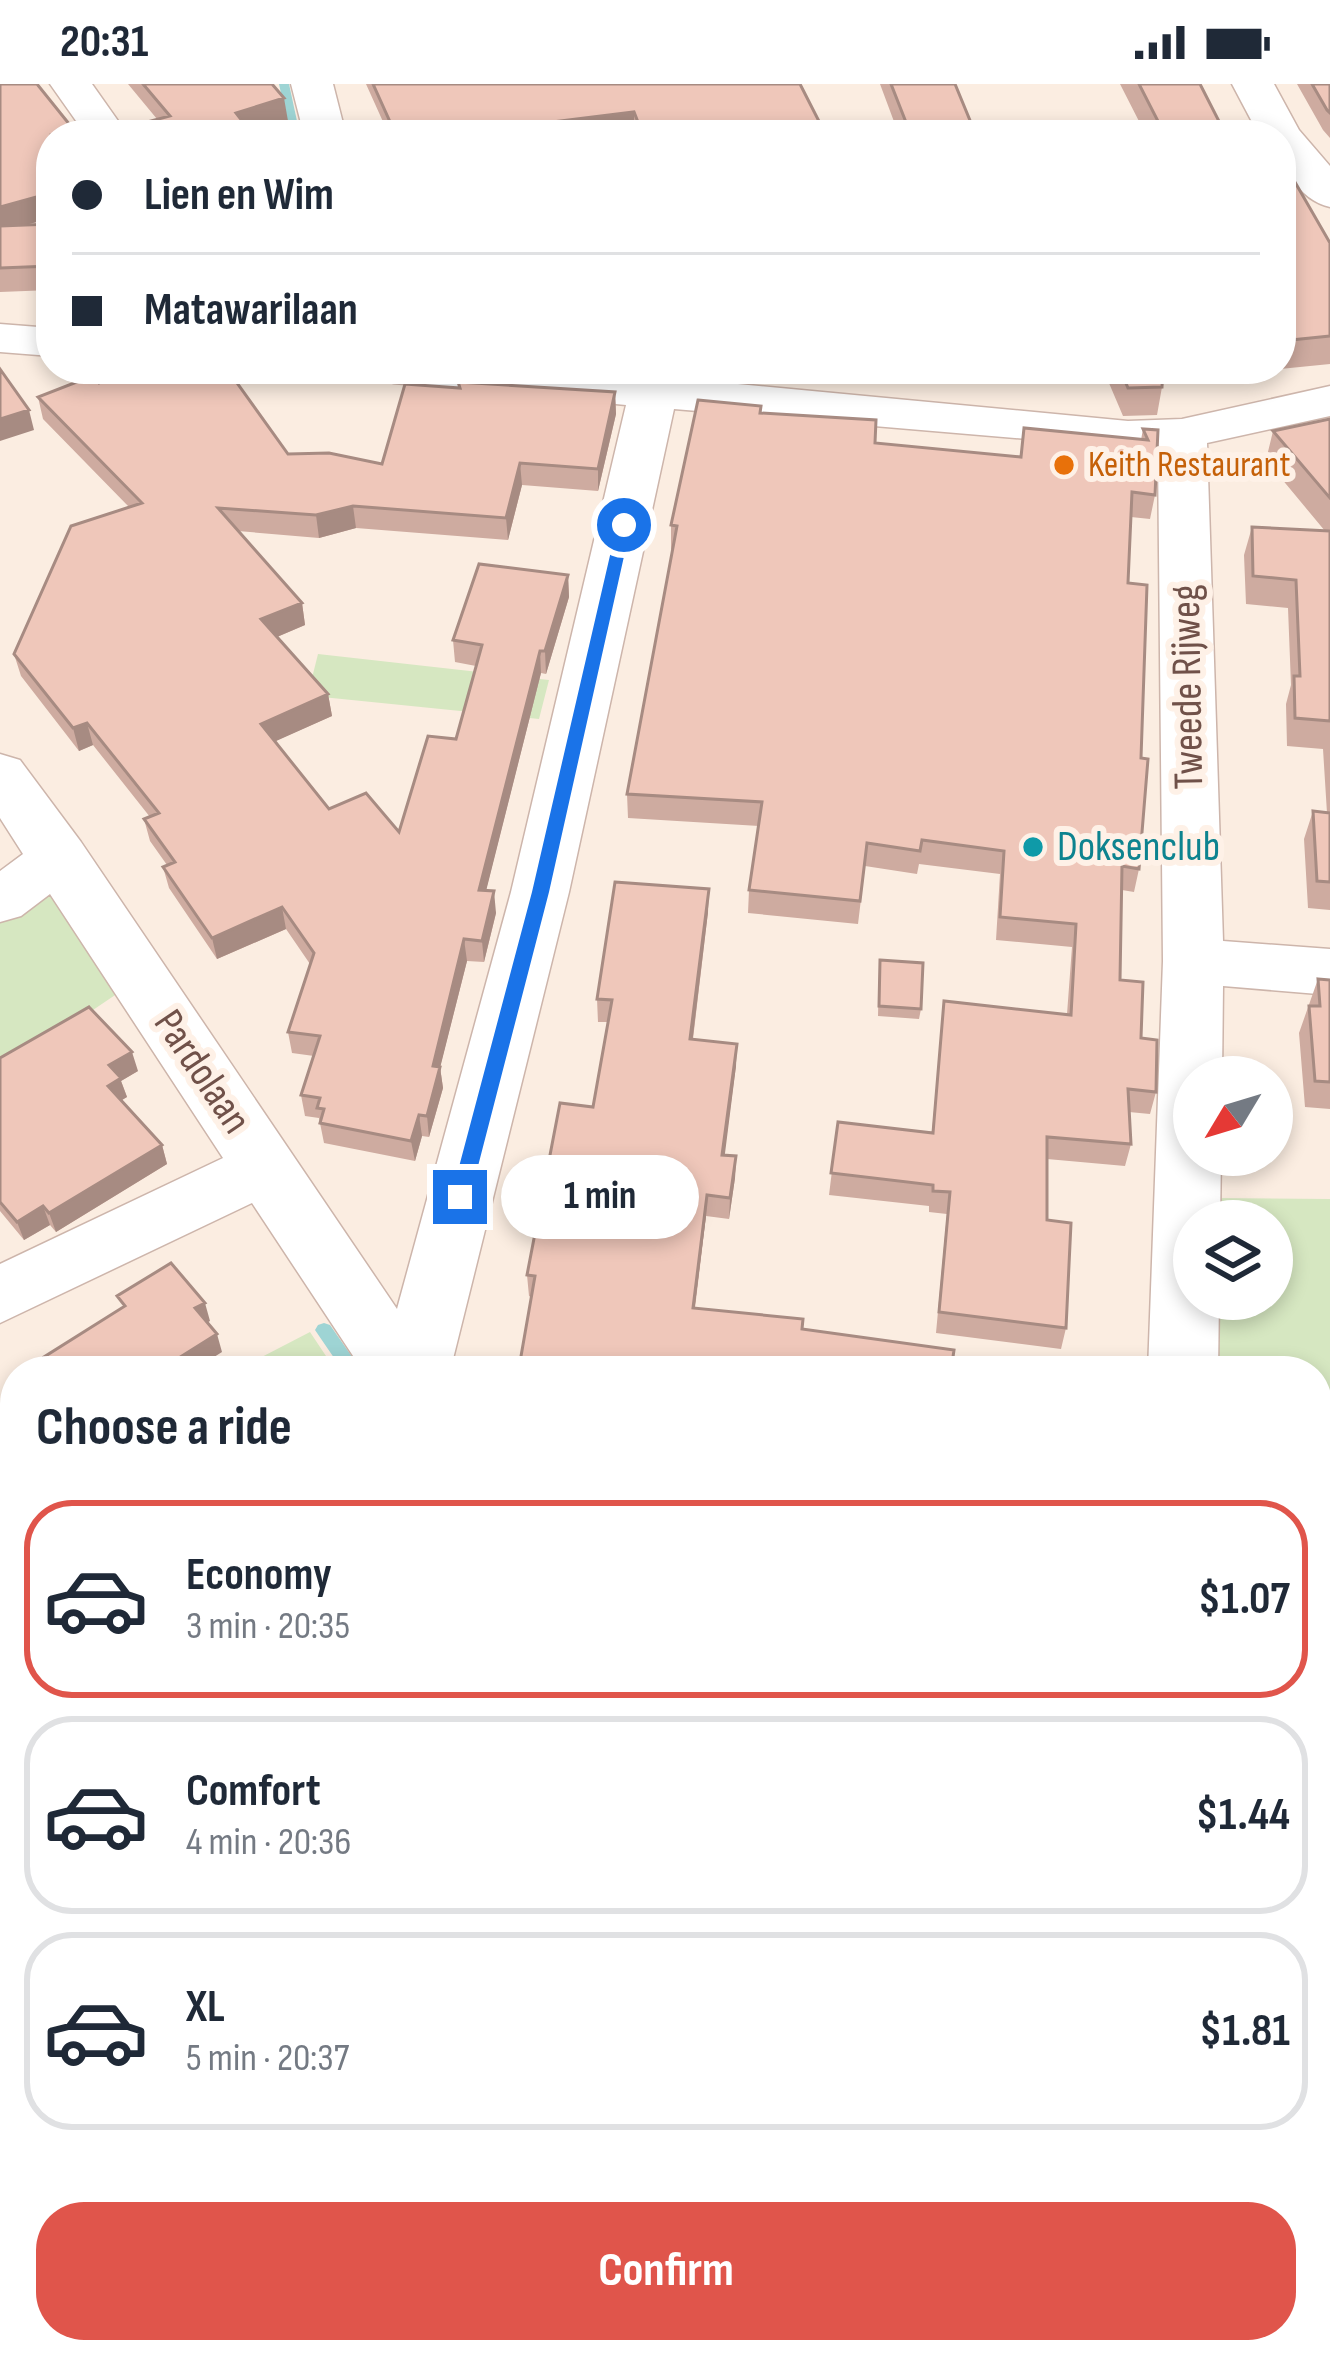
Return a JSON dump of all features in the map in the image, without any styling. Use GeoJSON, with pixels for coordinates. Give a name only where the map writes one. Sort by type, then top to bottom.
{"type":"FeatureCollection","features":[{"type":"Feature","properties":{"kind":"street"},"geometry":{"type":"LineString","coordinates":[[71,84],[96,120]]}},
{"type":"Feature","properties":{"kind":"street"},"geometry":{"type":"LineString","coordinates":[[312,84],[321,120]]}},
{"type":"Feature","properties":{"kind":"street"},"geometry":{"type":"LineString","coordinates":[[1253,84],[1272,120]]}},
{"type":"Feature","properties":{"kind":"street"},"geometry":{"type":"LineString","coordinates":[[1296,154],[1330,194]]}},
{"type":"Feature","properties":{"kind":"street"},"geometry":{"type":"LineString","coordinates":[[0,338],[36,341]]}},
{"type":"Feature","properties":{"kind":"street"},"geometry":{"type":"LineString","coordinates":[[580,384],[1128,436],[1183,434],[1320,404],[1296,377]]}},
{"type":"Feature","properties":{"kind":"street"},"geometry":{"type":"LineString","coordinates":[[419,1356],[540,892],[654,390]]}},
{"type":"Feature","properties":{"kind":"street","name":"Tweede Rijweg"},"geometry":{"type":"LineString","coordinates":[[1183,434],[1193,961],[1183,1356]]}},
{"type":"Feature","properties":{"kind":"street","name":"Pardolaan"},"geometry":{"type":"LineString","coordinates":[[0,774],[60,857],[390,1356]]}},
{"type":"Feature","properties":{"kind":"street"},"geometry":{"type":"LineString","coordinates":[[0,901],[60,857]]}},
{"type":"Feature","properties":{"kind":"street"},"geometry":{"type":"LineString","coordinates":[[1193,961],[1330,972]]}},
{"type":"Feature","properties":{"kind":"street"},"geometry":{"type":"LineString","coordinates":[[0,1294],[265,1168]]}},
{"type":"Feature","properties":{"kind":"green space"},"geometry":{"type":"Polygon","coordinates":[[[318,654],[549,680],[539,719],[322,697],[310,686],[318,654]]]}},
{"type":"Feature","properties":{"kind":"green space"},"geometry":{"type":"Polygon","coordinates":[[[52,884],[124,989],[0,1073],[0,912],[52,884]]]}},
{"type":"Feature","properties":{"kind":"green space"},"geometry":{"type":"Polygon","coordinates":[[[1209,1198],[1330,1199],[1330,1356],[1208,1356],[1208,1320],[1293,1320],[1293,1200],[1209,1198]]]}},
{"type":"Feature","properties":{"kind":"green space"},"geometry":{"type":"Polygon","coordinates":[[[310,1332],[326,1356],[264,1356],[310,1332]]]}},
{"type":"Feature","properties":{"kind":"building"},"geometry":{"type":"Polygon","coordinates":[[[0,84],[37,84],[66,120],[36,120],[36,197],[0,207],[0,84]]]}},
{"type":"Feature","properties":{"kind":"building"},"geometry":{"type":"Polygon","coordinates":[[[143,84],[272,84],[284,98],[236,113],[242,120],[155,120],[170,116],[143,84]]]}},
{"type":"Feature","properties":{"kind":"building"},"geometry":{"type":"Polygon","coordinates":[[[373,84],[800,84],[818,120],[637,120],[634,112],[569,120],[389,120],[373,84]]]}},
{"type":"Feature","properties":{"kind":"building"},"geometry":{"type":"Polygon","coordinates":[[[891,84],[955,84],[970,120],[905,120],[891,84]]]}},
{"type":"Feature","properties":{"kind":"building"},"geometry":{"type":"Polygon","coordinates":[[[1139,84],[1200,84],[1218,120],[1157,120],[1139,84]]]}},
{"type":"Feature","properties":{"kind":"building"},"geometry":{"type":"Polygon","coordinates":[[[1312,84],[1330,84],[1330,113],[1327,110],[1312,84]]]}},
{"type":"Feature","properties":{"kind":"building"},"geometry":{"type":"Polygon","coordinates":[[[1296,184],[1330,243],[1330,336],[1296,339],[1296,184]]]}},
{"type":"Feature","properties":{"kind":"building"},"geometry":{"type":"Polygon","coordinates":[[[36,225],[36,267],[0,268],[0,226],[36,225]]]}},
{"type":"Feature","properties":{"kind":"building"},"geometry":{"type":"Polygon","coordinates":[[[0,369],[29,410],[0,419],[0,369]]]}},
{"type":"Feature","properties":{"kind":"building"},"geometry":{"type":"Polygon","coordinates":[[[71,384],[238,384],[288,454],[329,453],[382,464],[405,384],[615,392],[598,469],[520,463],[506,518],[353,506],[316,515],[218,508],[302,603],[261,619],[328,694],[261,724],[329,809],[366,793],[399,832],[428,736],[456,739],[482,645],[453,640],[479,564],[568,575],[545,651],[540,651],[479,890],[494,891],[482,941],[464,939],[433,1066],[440,1067],[427,1116],[419,1115],[411,1141],[320,1123],[324,1109],[317,1108],[320,1098],[301,1095],[320,1036],[288,1032],[314,953],[282,907],[212,938],[163,867],[175,862],[144,819],[159,813],[87,723],[73,728],[14,654],[71,526],[142,503],[38,397],[71,384]]]}},
{"type":"Feature","properties":{"kind":"building"},"geometry":{"type":"Polygon","coordinates":[[[1126,384],[1162,384],[1162,387],[1128,388],[1126,384]]]}},
{"type":"Feature","properties":{"kind":"building"},"geometry":{"type":"Polygon","coordinates":[[[698,400],[761,406],[760,413],[876,420],[875,443],[1021,457],[1024,428],[1148,440],[1143,429],[1158,430],[1155,495],[1132,492],[1128,583],[1147,585],[1141,758],[1148,759],[1139,869],[1122,866],[1120,980],[1143,982],[1141,1038],[1157,1040],[1156,1092],[1128,1089],[1131,1144],[1047,1137],[1047,1220],[1071,1223],[1066,1328],[939,1312],[950,1192],[933,1191],[933,1185],[831,1173],[838,1122],[933,1133],[944,1001],[1071,1015],[1076,924],[1000,917],[1004,851],[922,840],[920,851],[867,843],[860,901],[749,890],[762,802],[627,794],[677,526],[671,525],[698,400]]]}},
{"type":"Feature","properties":{"kind":"building"},"geometry":{"type":"Polygon","coordinates":[[[1330,419],[1330,498],[1273,431],[1330,419]]]}},
{"type":"Feature","properties":{"kind":"building"},"geometry":{"type":"Polygon","coordinates":[[[1252,527],[1330,531],[1330,721],[1295,718],[1294,676],[1300,676],[1296,580],[1253,576],[1252,527]]]}},
{"type":"Feature","properties":{"kind":"building"},"geometry":{"type":"Polygon","coordinates":[[[1313,811],[1330,813],[1330,882],[1317,881],[1313,811]]]}},
{"type":"Feature","properties":{"kind":"building"},"geometry":{"type":"Polygon","coordinates":[[[615,882],[709,889],[690,1039],[737,1044],[722,1155],[736,1156],[730,1198],[707,1195],[693,1308],[803,1319],[802,1329],[954,1350],[953,1356],[521,1356],[535,1276],[527,1275],[560,1103],[593,1107],[612,1000],[597,999],[615,882]]]}},
{"type":"Feature","properties":{"kind":"building"},"geometry":{"type":"Polygon","coordinates":[[[880,960],[923,963],[921,1009],[879,1006],[880,960]]]}},
{"type":"Feature","properties":{"kind":"building"},"geometry":{"type":"Polygon","coordinates":[[[1318,979],[1330,980],[1330,1082],[1315,1081],[1309,1006],[1320,1006],[1318,979]]]}},
{"type":"Feature","properties":{"kind":"building"},"geometry":{"type":"Polygon","coordinates":[[[89,1007],[132,1052],[109,1065],[121,1078],[108,1086],[162,1145],[49,1213],[43,1206],[17,1222],[0,1202],[0,1058],[89,1007]]]}},
{"type":"Feature","properties":{"kind":"building"},"geometry":{"type":"Polygon","coordinates":[[[171,1263],[205,1303],[195,1308],[217,1334],[182,1356],[46,1356],[125,1306],[117,1296],[171,1263]]]}},
{"type":"Feature","properties":{"kind":"waterway"},"geometry":{"type":"LineString","coordinates":[[284,84],[292,120]]}},
{"type":"Feature","properties":{"kind":"waterway"},"geometry":{"type":"LineString","coordinates":[[324,1330],[342,1356]]}},
{"type":"Feature","properties":{"kind":"place","name":"Keith Restaurant"},"geometry":{"type":"Point","coordinates":[1064,465]}},
{"type":"Feature","properties":{"kind":"place","name":"Doksenclub"},"geometry":{"type":"Point","coordinates":[1033,847]}},
{"type":"Feature","properties":{"kind":"route"},"geometry":{"type":"LineString","coordinates":[[460,1197],[540,892],[624,525]]}}]}
